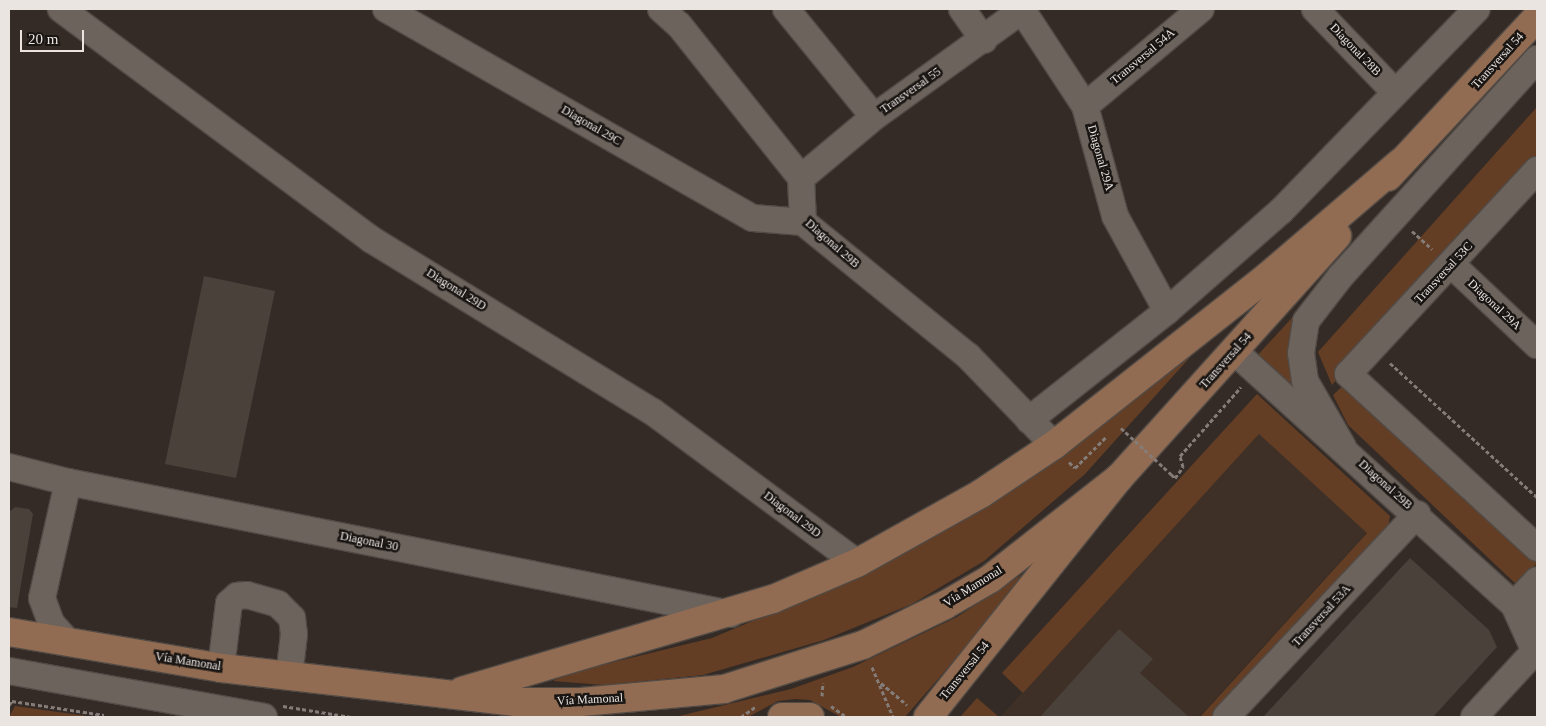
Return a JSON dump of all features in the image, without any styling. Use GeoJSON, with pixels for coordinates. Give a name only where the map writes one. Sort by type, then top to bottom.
{"type":"FeatureCollection","features":[{"type":"Feature","properties":{"kind":"main road","name":"Transversal 54"},"geometry":{"type":"LineString","coordinates":[[919,712],[1119,478],[1235,352],[1400,163],[1537,17]]}},
{"type":"Feature","properties":{"kind":"main road"},"geometry":{"type":"LineString","coordinates":[[444,696],[731,614],[857,563],[982,493],[1054,445],[1268,276],[1400,163]]}},
{"type":"Feature","properties":{"kind":"main road","name":"Vía Mamonal"},"geometry":{"type":"LineString","coordinates":[[9,632],[221,668],[444,696],[508,712],[581,702],[724,689],[863,645],[990,579],[1119,478]]}},
{"type":"Feature","properties":{"kind":"main road"},"geometry":{"type":"LineString","coordinates":[[772,710],[810,717]]}},
{"type":"Feature","properties":{"kind":"street","name":"Diagonal 29D"},"geometry":{"type":"LineString","coordinates":[[61,9],[372,240],[653,412],[857,563]]}},
{"type":"Feature","properties":{"kind":"street","name":"Diagonal 29C"},"geometry":{"type":"LineString","coordinates":[[386,9],[753,218],[803,222]]}},
{"type":"Feature","properties":{"kind":"street"},"geometry":{"type":"LineString","coordinates":[[661,9],[679,25],[801,178]]}},
{"type":"Feature","properties":{"kind":"street"},"geometry":{"type":"LineString","coordinates":[[786,9],[874,117]]}},
{"type":"Feature","properties":{"kind":"street"},"geometry":{"type":"LineString","coordinates":[[962,9],[984,40]]}},
{"type":"Feature","properties":{"kind":"street","name":"Transversal 55"},"geometry":{"type":"LineString","coordinates":[[801,178],[874,117],[984,40],[1023,9]]}},
{"type":"Feature","properties":{"kind":"street","name":"Diagonal 29A"},"geometry":{"type":"LineString","coordinates":[[1023,9],[1085,106],[1115,216],[1167,311]]}},
{"type":"Feature","properties":{"kind":"street","name":"Transversal 54A"},"geometry":{"type":"LineString","coordinates":[[1085,106],[1201,9]]}},
{"type":"Feature","properties":{"kind":"street","name":"Diagonal 28B"},"geometry":{"type":"LineString","coordinates":[[1315,9],[1395,92]]}},
{"type":"Feature","properties":{"kind":"street"},"geometry":{"type":"LineString","coordinates":[[1029,420],[1167,311],[1281,212],[1477,9]]}},
{"type":"Feature","properties":{"kind":"street"},"geometry":{"type":"LineString","coordinates":[[1343,447],[1305,381],[1301,353],[1306,321],[1340,277],[1537,59]]}},
{"type":"Feature","properties":{"kind":"street","name":"Diagonal 29B"},"geometry":{"type":"LineString","coordinates":[[801,178],[803,222],[968,356],[1054,445]]}},
{"type":"Feature","properties":{"kind":"street","name":"Transversal 53C"},"geometry":{"type":"LineString","coordinates":[[1534,181],[1348,374],[1537,548]]}},
{"type":"Feature","properties":{"kind":"street","name":"Diagonal 29A"},"geometry":{"type":"LineString","coordinates":[[1452,265],[1537,345]]}},
{"type":"Feature","properties":{"kind":"street","name":"Diagonal 29B"},"geometry":{"type":"LineString","coordinates":[[1235,352],[1526,609]]}},
{"type":"Feature","properties":{"kind":"street","name":"Diagonal 30"},"geometry":{"type":"LineString","coordinates":[[9,467],[68,482],[731,614]]}},
{"type":"Feature","properties":{"kind":"street"},"geometry":{"type":"LineString","coordinates":[[68,482],[42,598],[51,623],[68,642]]}},
{"type":"Feature","properties":{"kind":"street","name":"Transversal 53A"},"geometry":{"type":"LineString","coordinates":[[1226,717],[1417,514]]}},
{"type":"Feature","properties":{"kind":"street"},"geometry":{"type":"LineString","coordinates":[[1474,717],[1536,654],[1526,609],[1537,580]]}},
{"type":"Feature","properties":{"kind":"street"},"geometry":{"type":"LineString","coordinates":[[221,668],[229,603],[237,596],[247,595],[278,604],[292,618],[294,634],[289,676]]}},
{"type":"Feature","properties":{"kind":"street"},"geometry":{"type":"LineString","coordinates":[[9,671],[264,717]]}},
{"type":"Feature","properties":{"kind":"path"},"geometry":{"type":"LineString","coordinates":[[1373,348],[1537,497]]}},
{"type":"Feature","properties":{"kind":"path"},"geometry":{"type":"LineString","coordinates":[[1121,428],[1175,478],[1184,467],[1180,456],[1243,385]]}},
{"type":"Feature","properties":{"kind":"path"},"geometry":{"type":"LineString","coordinates":[[870,664],[881,683],[892,717]]}},
{"type":"Feature","properties":{"kind":"path"},"geometry":{"type":"LineString","coordinates":[[881,683],[919,712]]}},
{"type":"Feature","properties":{"kind":"path"},"geometry":{"type":"LineString","coordinates":[[9,705],[10,701],[104,714]]}},
{"type":"Feature","properties":{"kind":"path"},"geometry":{"type":"LineString","coordinates":[[741,717],[772,710]]}},
{"type":"Feature","properties":{"kind":"shaded area"},"geometry":{"type":"Polygon","coordinates":[[[1537,107],[1537,156],[1332,385],[1318,352],[1537,107]]]}},
{"type":"Feature","properties":{"kind":"shaded area"},"geometry":{"type":"Polygon","coordinates":[[[1312,296],[1299,319],[1324,420],[1256,357],[1312,296]]]}},
{"type":"Feature","properties":{"kind":"shaded area"},"geometry":{"type":"Polygon","coordinates":[[[1201,345],[1085,474],[984,561],[912,604],[824,640],[703,675],[604,685],[553,681],[565,674],[712,638],[796,603],[1201,345]]]}},
{"type":"Feature","properties":{"kind":"shaded area"},"geometry":{"type":"Polygon","coordinates":[[[1346,383],[1537,563],[1518,586],[1348,425],[1333,395],[1346,383]]]}},
{"type":"Feature","properties":{"kind":"shaded area"},"geometry":{"type":"Polygon","coordinates":[[[1257,394],[1390,516],[1388,527],[1214,717],[1200,717],[1367,533],[1259,434],[1023,693],[1002,673],[1257,394]]]}},
{"type":"Feature","properties":{"kind":"shaded area"},"geometry":{"type":"Polygon","coordinates":[[[1259,434],[1367,532],[1199,717],[1000,717],[1259,434]]]}},
{"type":"Feature","properties":{"kind":"shaded area"},"geometry":{"type":"Polygon","coordinates":[[[1038,564],[905,717],[841,717],[810,700],[795,699],[778,701],[748,717],[675,717],[791,689],[853,667],[957,617],[1038,564]]]}},
{"type":"Feature","properties":{"kind":"shaded area"},"geometry":{"type":"Polygon","coordinates":[[[977,698],[999,717],[960,717],[977,698]]]}},
{"type":"Feature","properties":{"kind":"shaded area"},"geometry":{"type":"Polygon","coordinates":[[[15,706],[94,717],[9,717],[15,706]]]}},
{"type":"Feature","properties":{"kind":"building"},"geometry":{"type":"Polygon","coordinates":[[[204,276],[275,291],[236,478],[165,464],[204,276]]]}},
{"type":"Feature","properties":{"kind":"building"},"geometry":{"type":"Polygon","coordinates":[[[15,507],[29,509],[33,514],[17,608],[9,607],[9,512],[15,507]]]}},
{"type":"Feature","properties":{"kind":"building"},"geometry":{"type":"Polygon","coordinates":[[[1410,558],[1489,630],[1497,647],[1433,717],[1263,717],[1410,558]]]}},
{"type":"Feature","properties":{"kind":"building"},"geometry":{"type":"Polygon","coordinates":[[[1119,629],[1153,659],[1140,673],[1189,717],[1040,717],[1119,629]]]}}]}
